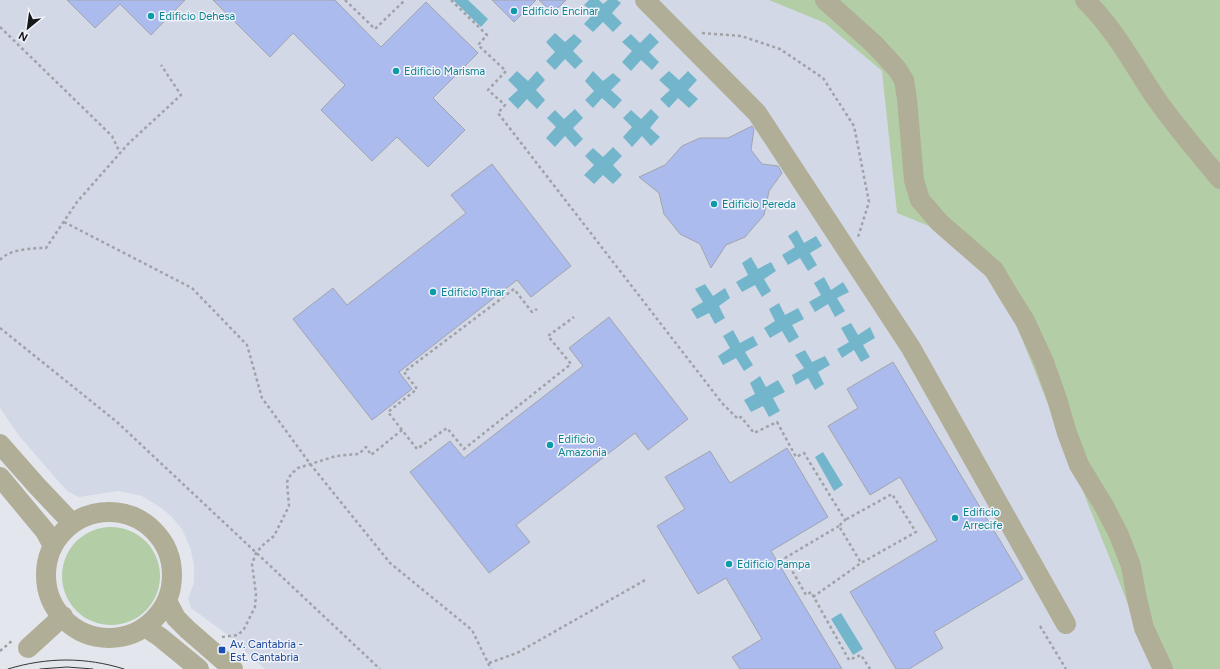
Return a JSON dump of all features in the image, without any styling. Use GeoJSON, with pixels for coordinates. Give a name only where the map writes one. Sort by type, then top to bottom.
{"type":"FeatureCollection","features":[{"type":"Feature","properties":{"kind":"street"},"geometry":{"type":"LineString","coordinates":[[645,0],[757,113],[911,348],[1066,624]]}},
{"type":"Feature","properties":{"kind":"street"},"geometry":{"type":"LineString","coordinates":[[825,0],[875,45],[897,69],[904,80],[914,180],[920,200],[940,223],[994,270],[1025,322],[1044,362],[1079,465],[1104,506],[1119,535],[1131,566],[1144,628],[1163,669]]}},
{"type":"Feature","properties":{"kind":"street"},"geometry":{"type":"LineString","coordinates":[[1085,0],[1092,6],[1119,41],[1156,98],[1220,179]]}},
{"type":"Feature","properties":{"kind":"street"},"geometry":{"type":"LineString","coordinates":[[0,444],[72,523]]}},
{"type":"Feature","properties":{"kind":"street"},"geometry":{"type":"LineString","coordinates":[[0,477],[45,531],[53,546]]}},
{"type":"Feature","properties":{"kind":"street"},"geometry":{"type":"LineString","coordinates":[[102,512],[132,515],[158,533],[171,561],[172,586],[167,601],[155,619],[145,627],[122,637],[101,637],[83,632],[65,620],[52,601],[46,578],[47,562],[53,546],[61,534],[72,523],[87,515],[102,512]]}},
{"type":"Feature","properties":{"kind":"street"},"geometry":{"type":"LineString","coordinates":[[167,601],[176,618],[233,669]]}},
{"type":"Feature","properties":{"kind":"street"},"geometry":{"type":"LineString","coordinates":[[28,648],[63,616]]}},
{"type":"Feature","properties":{"kind":"street"},"geometry":{"type":"LineString","coordinates":[[145,627],[160,637],[199,669]]}},
{"type":"Feature","properties":{"kind":"path"},"geometry":{"type":"LineString","coordinates":[[345,0],[375,29],[405,0]]}},
{"type":"Feature","properties":{"kind":"path"},"geometry":{"type":"LineString","coordinates":[[451,0],[487,34],[478,45],[506,71],[488,90],[505,105],[498,113],[722,403],[738,419],[741,417],[754,433],[777,422],[796,457],[804,453],[845,520]]}},
{"type":"Feature","properties":{"kind":"path"},"geometry":{"type":"LineString","coordinates":[[0,27],[112,136],[120,153]]}},
{"type":"Feature","properties":{"kind":"path"},"geometry":{"type":"LineString","coordinates":[[676,31],[741,36],[780,49],[823,78],[854,126],[869,202],[852,256]]}},
{"type":"Feature","properties":{"kind":"path"},"geometry":{"type":"LineString","coordinates":[[0,260],[3,256],[27,248],[46,248],[77,202],[120,153],[181,94],[161,66]]}},
{"type":"Feature","properties":{"kind":"path"},"geometry":{"type":"LineString","coordinates":[[64,222],[192,288],[247,345],[262,398],[311,465],[390,563],[472,630],[492,669]]}},
{"type":"Feature","properties":{"kind":"path"},"geometry":{"type":"LineString","coordinates":[[537,309],[532,312],[514,289],[404,372],[416,389],[388,412],[417,449],[447,428],[464,449],[571,364],[548,336],[574,317]]}},
{"type":"Feature","properties":{"kind":"path"},"geometry":{"type":"LineString","coordinates":[[0,328],[117,422],[380,669]]}},
{"type":"Feature","properties":{"kind":"path"},"geometry":{"type":"LineString","coordinates":[[204,644],[213,637],[225,638],[238,635],[244,629],[255,607],[256,594],[252,564],[256,553],[262,545],[274,536],[289,506],[287,482],[291,474],[298,468],[336,456],[359,454],[366,447],[371,454],[402,430]]}},
{"type":"Feature","properties":{"kind":"path"},"geometry":{"type":"LineString","coordinates":[[813,597],[862,563],[916,532],[892,494],[845,520],[839,526],[785,558],[806,595],[811,592],[813,597],[849,660],[861,655],[870,669]]}},
{"type":"Feature","properties":{"kind":"path"},"geometry":{"type":"LineString","coordinates":[[839,526],[862,563]]}},
{"type":"Feature","properties":{"kind":"path"},"geometry":{"type":"LineString","coordinates":[[489,662],[517,653],[647,579]]}},
{"type":"Feature","properties":{"kind":"path"},"geometry":{"type":"LineString","coordinates":[[1040,626],[1066,669]]}},
{"type":"Feature","properties":{"kind":"shaded area"},"geometry":{"type":"Polygon","coordinates":[[[0,0],[1220,0],[1220,669],[265,669],[225,633],[191,608],[188,599],[194,583],[194,565],[190,547],[182,529],[170,515],[142,496],[118,491],[79,497],[67,491],[20,437],[0,408],[0,0]]]}},
{"type":"Feature","properties":{"kind":"green space"},"geometry":{"type":"Polygon","coordinates":[[[769,0],[1220,0],[1220,669],[1154,669],[1012,314],[983,272],[929,226],[897,213],[882,71],[825,23],[769,0]]]}},
{"type":"Feature","properties":{"kind":"green space"},"geometry":{"type":"Polygon","coordinates":[[[111,527],[130,531],[146,541],[156,557],[160,576],[156,595],[146,611],[130,621],[111,625],[92,621],[76,611],[66,595],[62,576],[66,557],[76,541],[92,531],[111,527]]]}},
{"type":"Feature","properties":{"kind":"water"},"geometry":{"type":"Polygon","coordinates":[[[453,0],[468,0],[488,19],[481,27],[453,0]]]}},
{"type":"Feature","properties":{"kind":"water"},"geometry":{"type":"Polygon","coordinates":[[[589,0],[599,0],[603,4],[608,0],[617,0],[621,3],[612,13],[622,23],[613,32],[603,22],[593,32],[584,24],[594,13],[584,5],[589,0]]]}},
{"type":"Feature","properties":{"kind":"water"},"geometry":{"type":"Polygon","coordinates":[[[555,33],[565,42],[574,34],[582,41],[573,51],[583,61],[575,69],[565,59],[555,70],[546,61],[555,52],[546,42],[555,33]]]}},
{"type":"Feature","properties":{"kind":"water"},"geometry":{"type":"Polygon","coordinates":[[[650,33],[659,42],[649,52],[659,62],[652,70],[641,60],[631,71],[622,62],[632,51],[622,42],[631,34],[640,43],[650,33]]]}},
{"type":"Feature","properties":{"kind":"water"},"geometry":{"type":"Polygon","coordinates":[[[517,71],[528,81],[537,71],[545,80],[536,90],[545,100],[537,109],[527,99],[518,109],[508,99],[518,90],[508,80],[517,71]]]}},
{"type":"Feature","properties":{"kind":"water"},"geometry":{"type":"Polygon","coordinates":[[[593,71],[603,81],[613,73],[621,80],[611,90],[622,100],[614,109],[602,98],[593,108],[585,100],[594,91],[585,81],[593,71]]]}},
{"type":"Feature","properties":{"kind":"water"},"geometry":{"type":"Polygon","coordinates":[[[669,71],[679,80],[688,71],[697,80],[688,90],[698,99],[689,108],[678,98],[669,108],[660,99],[670,90],[659,80],[669,71]]]}},
{"type":"Feature","properties":{"kind":"water"},"geometry":{"type":"Polygon","coordinates":[[[575,109],[583,118],[573,128],[583,139],[575,147],[565,136],[555,147],[546,138],[556,127],[547,118],[555,110],[564,119],[575,109]]]}},
{"type":"Feature","properties":{"kind":"water"},"geometry":{"type":"Polygon","coordinates":[[[651,109],[659,117],[650,128],[660,137],[651,146],[642,136],[632,147],[623,137],[632,127],[623,118],[631,110],[641,119],[651,109]]]}},
{"type":"Feature","properties":{"kind":"water"},"geometry":{"type":"Polygon","coordinates":[[[613,147],[622,156],[613,165],[622,175],[613,184],[603,175],[594,184],[584,175],[594,165],[585,156],[593,148],[603,157],[613,147]]]}},
{"type":"Feature","properties":{"kind":"water"},"geometry":{"type":"Polygon","coordinates":[[[797,230],[804,243],[816,236],[822,246],[810,253],[817,265],[808,271],[800,258],[788,265],[782,255],[795,247],[788,236],[797,230]]]}},
{"type":"Feature","properties":{"kind":"water"},"geometry":{"type":"Polygon","coordinates":[[[751,257],[758,269],[771,262],[776,271],[764,279],[771,291],[762,297],[755,285],[742,292],[736,282],[748,275],[742,263],[751,257]]]}},
{"type":"Feature","properties":{"kind":"water"},"geometry":{"type":"Polygon","coordinates":[[[824,277],[831,290],[843,282],[849,292],[837,298],[845,311],[835,317],[828,304],[815,312],[809,302],[821,295],[814,283],[824,277]]]}},
{"type":"Feature","properties":{"kind":"water"},"geometry":{"type":"Polygon","coordinates":[[[705,284],[713,296],[725,288],[730,298],[719,306],[725,318],[715,324],[709,313],[697,319],[691,309],[703,302],[695,289],[705,284]]]}},
{"type":"Feature","properties":{"kind":"water"},"geometry":{"type":"Polygon","coordinates":[[[779,303],[785,315],[798,308],[804,319],[792,325],[799,337],[789,343],[782,331],[770,338],[764,328],[775,321],[769,309],[779,303]]]}},
{"type":"Feature","properties":{"kind":"water"},"geometry":{"type":"Polygon","coordinates":[[[851,323],[858,335],[870,327],[875,338],[863,345],[870,357],[861,362],[854,350],[842,358],[837,349],[849,342],[841,328],[851,323]]]}},
{"type":"Feature","properties":{"kind":"water"},"geometry":{"type":"Polygon","coordinates":[[[733,330],[740,343],[753,336],[758,345],[745,352],[753,365],[744,371],[736,358],[723,365],[718,356],[730,348],[723,336],[733,330]]]}},
{"type":"Feature","properties":{"kind":"water"},"geometry":{"type":"Polygon","coordinates":[[[805,350],[812,362],[825,356],[830,365],[818,372],[824,384],[815,390],[808,378],[796,385],[792,375],[804,368],[795,355],[805,350]]]}},
{"type":"Feature","properties":{"kind":"water"},"geometry":{"type":"Polygon","coordinates":[[[760,376],[766,387],[778,380],[785,392],[773,398],[780,411],[769,417],[763,406],[751,412],[744,400],[755,394],[750,383],[760,376]]]}},
{"type":"Feature","properties":{"kind":"water"},"geometry":{"type":"Polygon","coordinates":[[[823,452],[843,485],[834,491],[815,457],[823,452]]]}},
{"type":"Feature","properties":{"kind":"water"},"geometry":{"type":"Polygon","coordinates":[[[841,613],[863,649],[853,655],[831,619],[841,613]]]}},
{"type":"Feature","properties":{"kind":"building","name":"Edificio Dehesa"},"geometry":{"type":"Polygon","coordinates":[[[67,0],[185,0],[151,35],[120,4],[95,28],[67,0]]]}},
{"type":"Feature","properties":{"kind":"building","name":"Edificio Marisma"},"geometry":{"type":"Polygon","coordinates":[[[213,0],[335,0],[381,47],[426,2],[478,53],[433,98],[465,130],[428,167],[397,137],[372,161],[321,110],[345,85],[293,33],[270,57],[213,0]]]}},
{"type":"Feature","properties":{"kind":"building","name":"Edificio Encinar"},"geometry":{"type":"Polygon","coordinates":[[[492,0],[536,0],[514,22],[492,0]]]}},
{"type":"Feature","properties":{"kind":"building","name":"Edificio Encinar"},"geometry":{"type":"Polygon","coordinates":[[[539,0],[566,0],[553,13],[539,0]]]}},
{"type":"Feature","properties":{"kind":"building","name":"Edificio Pereda"},"geometry":{"type":"Polygon","coordinates":[[[752,126],[754,129],[751,150],[762,164],[778,166],[782,173],[769,191],[764,215],[745,237],[726,245],[711,268],[700,244],[680,234],[664,214],[659,193],[639,177],[665,165],[682,146],[700,138],[728,138],[752,126]]]}},
{"type":"Feature","properties":{"kind":"building","name":"Edificio Pinar"},"geometry":{"type":"Polygon","coordinates":[[[492,164],[571,266],[531,297],[517,280],[399,372],[412,389],[372,420],[293,319],[333,288],[347,305],[466,213],[451,195],[492,164]]]}},
{"type":"Feature","properties":{"kind":"building","name":"Edificio Amazonia"},"geometry":{"type":"Polygon","coordinates":[[[609,317],[688,419],[648,450],[635,433],[516,525],[530,542],[489,573],[410,472],[450,441],[464,458],[583,366],[569,348],[609,317]]]}},
{"type":"Feature","properties":{"kind":"building","name":"Edificio Arrecife"},"geometry":{"type":"Polygon","coordinates":[[[893,362],[1023,579],[934,632],[943,648],[909,669],[896,669],[850,592],[937,540],[900,477],[870,495],[828,426],[858,408],[847,389],[893,362]]]}},
{"type":"Feature","properties":{"kind":"building","name":"Edificio Pampa"},"geometry":{"type":"Polygon","coordinates":[[[787,448],[828,517],[771,551],[842,669],[740,669],[732,657],[762,639],[726,578],[698,594],[657,526],[685,509],[665,477],[710,451],[730,483],[787,448]]]}},
{"type":"Feature","properties":{"kind":"tram line"},"geometry":{"type":"LineString","coordinates":[[8,669],[37,662],[66,660],[95,662],[124,669]]}},
{"type":"Feature","properties":{"kind":"tram line"},"geometry":{"type":"LineString","coordinates":[[40,669],[67,667],[93,669]]}},
{"type":"Feature","properties":{"kind":"place","name":"Edificio Encinar"},"geometry":{"type":"Point","coordinates":[514,11]}},
{"type":"Feature","properties":{"kind":"place","name":"Edificio Dehesa"},"geometry":{"type":"Point","coordinates":[151,16]}},
{"type":"Feature","properties":{"kind":"place","name":"Edificio Marisma"},"geometry":{"type":"Point","coordinates":[396,71]}},
{"type":"Feature","properties":{"kind":"place","name":"Edificio Pereda"},"geometry":{"type":"Point","coordinates":[714,204]}},
{"type":"Feature","properties":{"kind":"place","name":"Edificio Pinar"},"geometry":{"type":"Point","coordinates":[433,292]}},
{"type":"Feature","properties":{"kind":"place","name":"Edificio Amazonia"},"geometry":{"type":"Point","coordinates":[550,445]}},
{"type":"Feature","properties":{"kind":"place","name":"Edificio Arrecife"},"geometry":{"type":"Point","coordinates":[955,518]}},
{"type":"Feature","properties":{"kind":"place","name":"Edificio Pampa"},"geometry":{"type":"Point","coordinates":[729,564]}},
{"type":"Feature","properties":{"kind":"place","name":"Av. Cantabria - Est. Cantabria"},"geometry":{"type":"Point","coordinates":[222,650]}}]}
